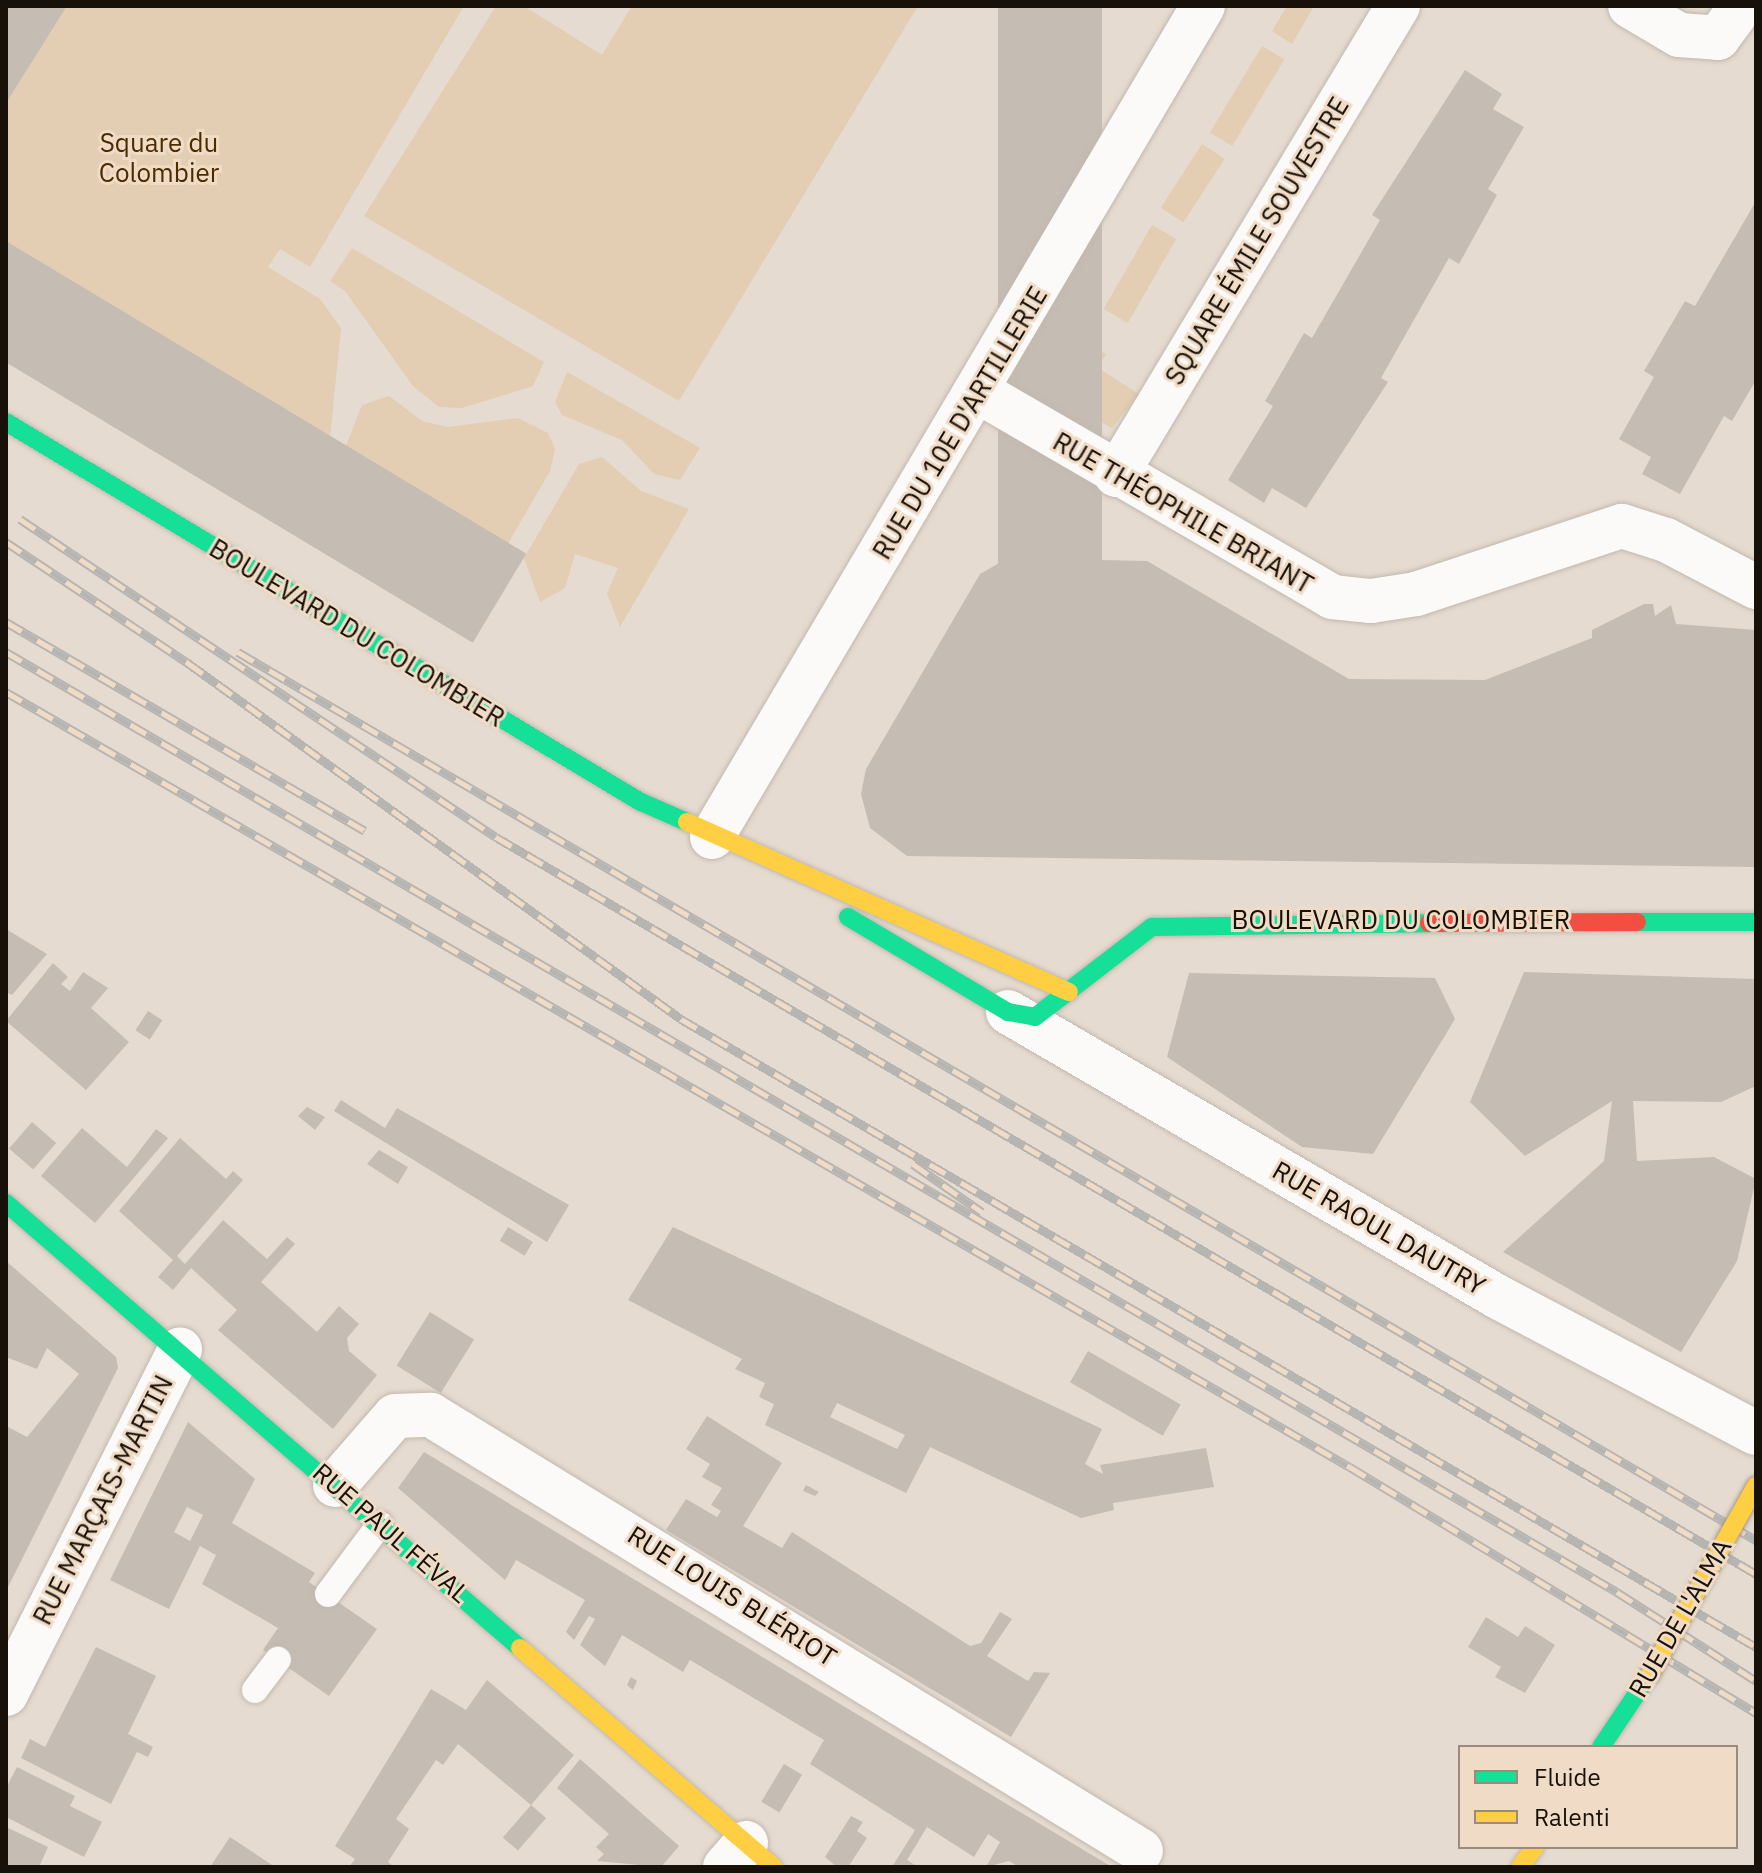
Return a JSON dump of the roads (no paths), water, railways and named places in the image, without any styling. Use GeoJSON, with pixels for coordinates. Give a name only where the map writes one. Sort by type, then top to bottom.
{"type":"FeatureCollection","features":[{"type":"Feature","properties":{"kind":"main road","name":"BOULEVARD DU COLOMBIER"},"geometry":{"type":"LineString","coordinates":[[6,422],[639,801],[712,837],[1008,1012],[1035,1017],[1152,927],[1216,919],[1756,922]]}},
{"type":"Feature","properties":{"kind":"main road","name":"BOULEVARD DU COLOMBIER"},"geometry":{"type":"LineString","coordinates":[[712,837],[883,904],[1000,965],[1069,992]]}},
{"type":"Feature","properties":{"kind":"main road","name":"RUE PAUL FÉVAL"},"geometry":{"type":"LineString","coordinates":[[6,1203],[180,1349],[380,1524],[748,1859]]}},
{"type":"Feature","properties":{"kind":"main road","name":"RUE DE L'ALMA"},"geometry":{"type":"LineString","coordinates":[[1602,1745],[1650,1674],[1756,1486]]}},
{"type":"Feature","properties":{"kind":"main road"},"geometry":{"type":"LineString","coordinates":[[1520,1867],[1534,1849]]}},
{"type":"Feature","properties":{"kind":"street","name":"RUE DU 10E D'ARTILLERIE"},"geometry":{"type":"LineString","coordinates":[[712,837],[979,392],[1203,6]]}},
{"type":"Feature","properties":{"kind":"street","name":"SQUARE ÉMILE SOUVESTRE"},"geometry":{"type":"LineString","coordinates":[[1116,475],[1398,6]]}},
{"type":"Feature","properties":{"kind":"street"},"geometry":{"type":"LineString","coordinates":[[1630,6],[1679,35],[1718,38],[1741,6]]}},
{"type":"Feature","properties":{"kind":"street","name":"RUE THÉOPHILE BRIANT"},"geometry":{"type":"LineString","coordinates":[[979,392],[1302,585],[1345,600],[1416,594],[1622,526],[1666,540],[1756,587]]}},
{"type":"Feature","properties":{"kind":"street","name":"RUE RAOUL DAUTRY"},"geometry":{"type":"LineString","coordinates":[[1008,1012],[1512,1304],[1756,1433]]}},
{"type":"Feature","properties":{"kind":"street","name":"RUE MARÇAIS-MARTIN"},"geometry":{"type":"LineString","coordinates":[[6,1694],[180,1349]]}},
{"type":"Feature","properties":{"kind":"street","name":"RUE LOUIS BLÉRIOT"},"geometry":{"type":"LineString","coordinates":[[335,1485],[395,1416],[431,1415],[1141,1851]]}},
{"type":"Feature","properties":{"kind":"lane"},"geometry":{"type":"LineString","coordinates":[[328,1594],[380,1524]]}},
{"type":"Feature","properties":{"kind":"lane"},"geometry":{"type":"LineString","coordinates":[[255,1690],[278,1660]]}},
{"type":"Feature","properties":{"kind":"railway"},"geometry":{"type":"LineString","coordinates":[[20,519],[496,837],[1756,1574]]}},
{"type":"Feature","properties":{"kind":"railway"},"geometry":{"type":"LineString","coordinates":[[6,542],[188,663],[681,1019],[1756,1647]]}},
{"type":"Feature","properties":{"kind":"railway"},"geometry":{"type":"LineString","coordinates":[[6,622],[365,831]]}},
{"type":"Feature","properties":{"kind":"railway"},"geometry":{"type":"LineString","coordinates":[[6,652],[1617,1592],[1756,1681]]}},
{"type":"Feature","properties":{"kind":"railway"},"geometry":{"type":"LineString","coordinates":[[238,652],[1756,1540]]}},
{"type":"Feature","properties":{"kind":"railway"},"geometry":{"type":"LineString","coordinates":[[6,692],[1350,1467],[1756,1713]]}},
{"type":"Feature","properties":{"kind":"railway"},"geometry":{"type":"LineString","coordinates":[[913,1164],[982,1212]]}},
{"type":"Feature","properties":{"kind":"park label","name":"Square du Colombier"},"geometry":{"type":"Point","coordinates":[159,158]}}]}
